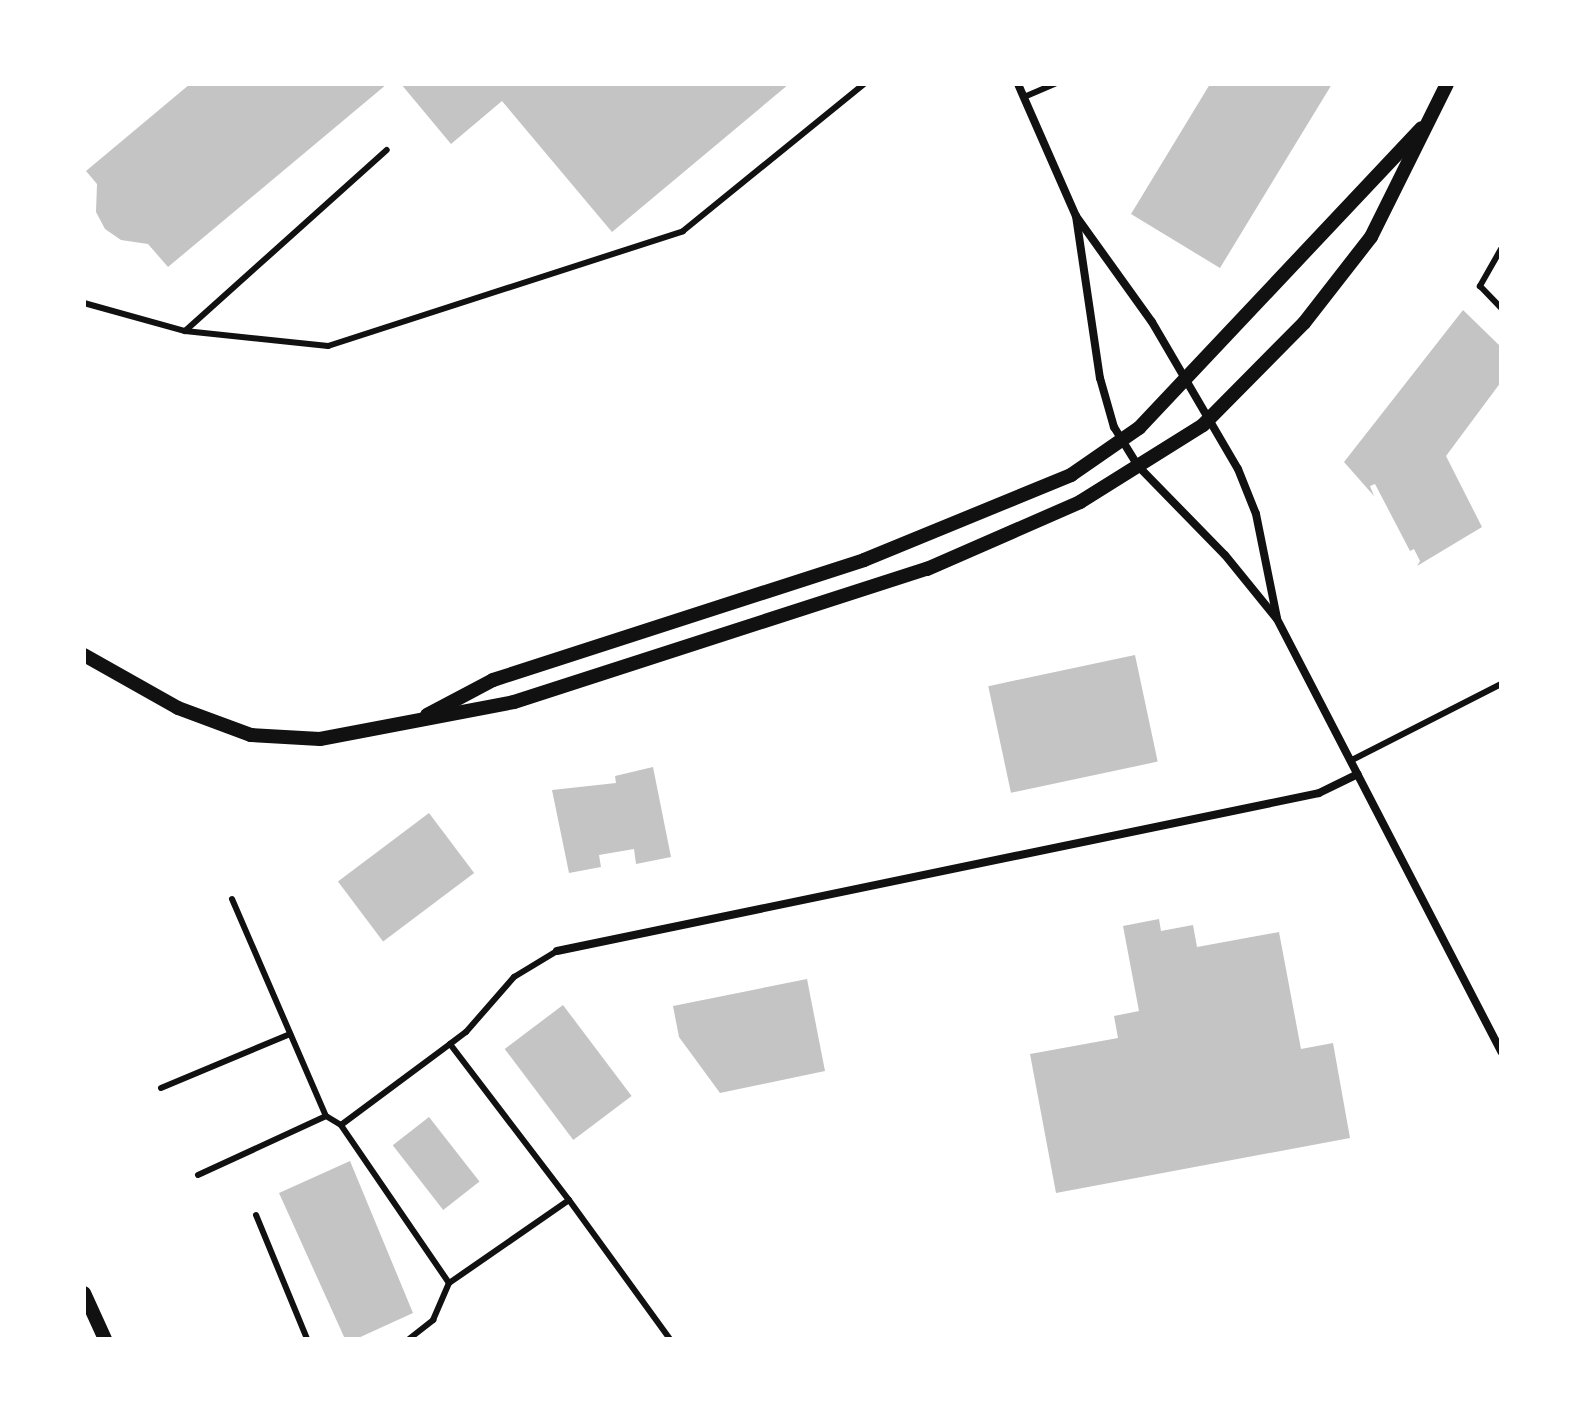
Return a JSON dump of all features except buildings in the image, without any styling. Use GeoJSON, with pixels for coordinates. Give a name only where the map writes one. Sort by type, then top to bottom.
{"type":"FeatureCollection","features":[{"type":"Feature","properties":{"kind":"street"},"geometry":{"type":"LineString","coordinates":[[1018,84],[1076,216],[1152,322],[1183,383],[1238,469],[1256,514],[1277,619]]}},
{"type":"Feature","properties":{"kind":"street"},"geometry":{"type":"LineString","coordinates":[[84,655],[178,708],[251,735],[320,739],[514,702],[927,569],[1080,502],[1208,421],[1304,323],[1371,237],[1447,84]]}},
{"type":"Feature","properties":{"kind":"street"},"geometry":{"type":"LineString","coordinates":[[412,722],[493,680],[864,560],[1071,475],[1121,441],[1183,383],[1430,119]]}},
{"type":"Feature","properties":{"kind":"street"},"geometry":{"type":"LineString","coordinates":[[1076,216],[1100,378],[1121,441],[1138,466],[1225,555],[1277,619],[1501,1052]]}},
{"type":"Feature","properties":{"kind":"street"},"geometry":{"type":"LineString","coordinates":[[557,951],[1319,793],[1358,774]]}},
{"type":"Feature","properties":{"kind":"street"},"geometry":{"type":"LineString","coordinates":[[84,1293],[105,1339]]}},
{"type":"Feature","properties":{"kind":"lane"},"geometry":{"type":"LineString","coordinates":[[84,303],[185,331],[328,346],[683,231],[864,84]]}},
{"type":"Feature","properties":{"kind":"lane"},"geometry":{"type":"LineString","coordinates":[[1024,97],[1054,84]]}},
{"type":"Feature","properties":{"kind":"lane"},"geometry":{"type":"LineString","coordinates":[[185,331],[387,150]]}},
{"type":"Feature","properties":{"kind":"lane"},"geometry":{"type":"LineString","coordinates":[[1501,249],[1480,286],[1501,308]]}},
{"type":"Feature","properties":{"kind":"lane"},"geometry":{"type":"LineString","coordinates":[[1350,761],[1501,684]]}},
{"type":"Feature","properties":{"kind":"lane"},"geometry":{"type":"LineString","coordinates":[[232,899],[326,1116],[341,1125],[449,1283]]}},
{"type":"Feature","properties":{"kind":"lane"},"geometry":{"type":"LineString","coordinates":[[341,1125],[450,1044],[514,977],[557,951]]}},
{"type":"Feature","properties":{"kind":"lane"},"geometry":{"type":"LineString","coordinates":[[161,1088],[290,1034]]}},
{"type":"Feature","properties":{"kind":"lane"},"geometry":{"type":"LineString","coordinates":[[450,1044],[670,1339]]}},
{"type":"Feature","properties":{"kind":"lane"},"geometry":{"type":"LineString","coordinates":[[198,1175],[326,1116]]}},
{"type":"Feature","properties":{"kind":"lane"},"geometry":{"type":"LineString","coordinates":[[409,1339],[433,1320],[449,1283],[569,1200]]}},
{"type":"Feature","properties":{"kind":"lane"},"geometry":{"type":"LineString","coordinates":[[256,1215],[307,1339]]}}]}
